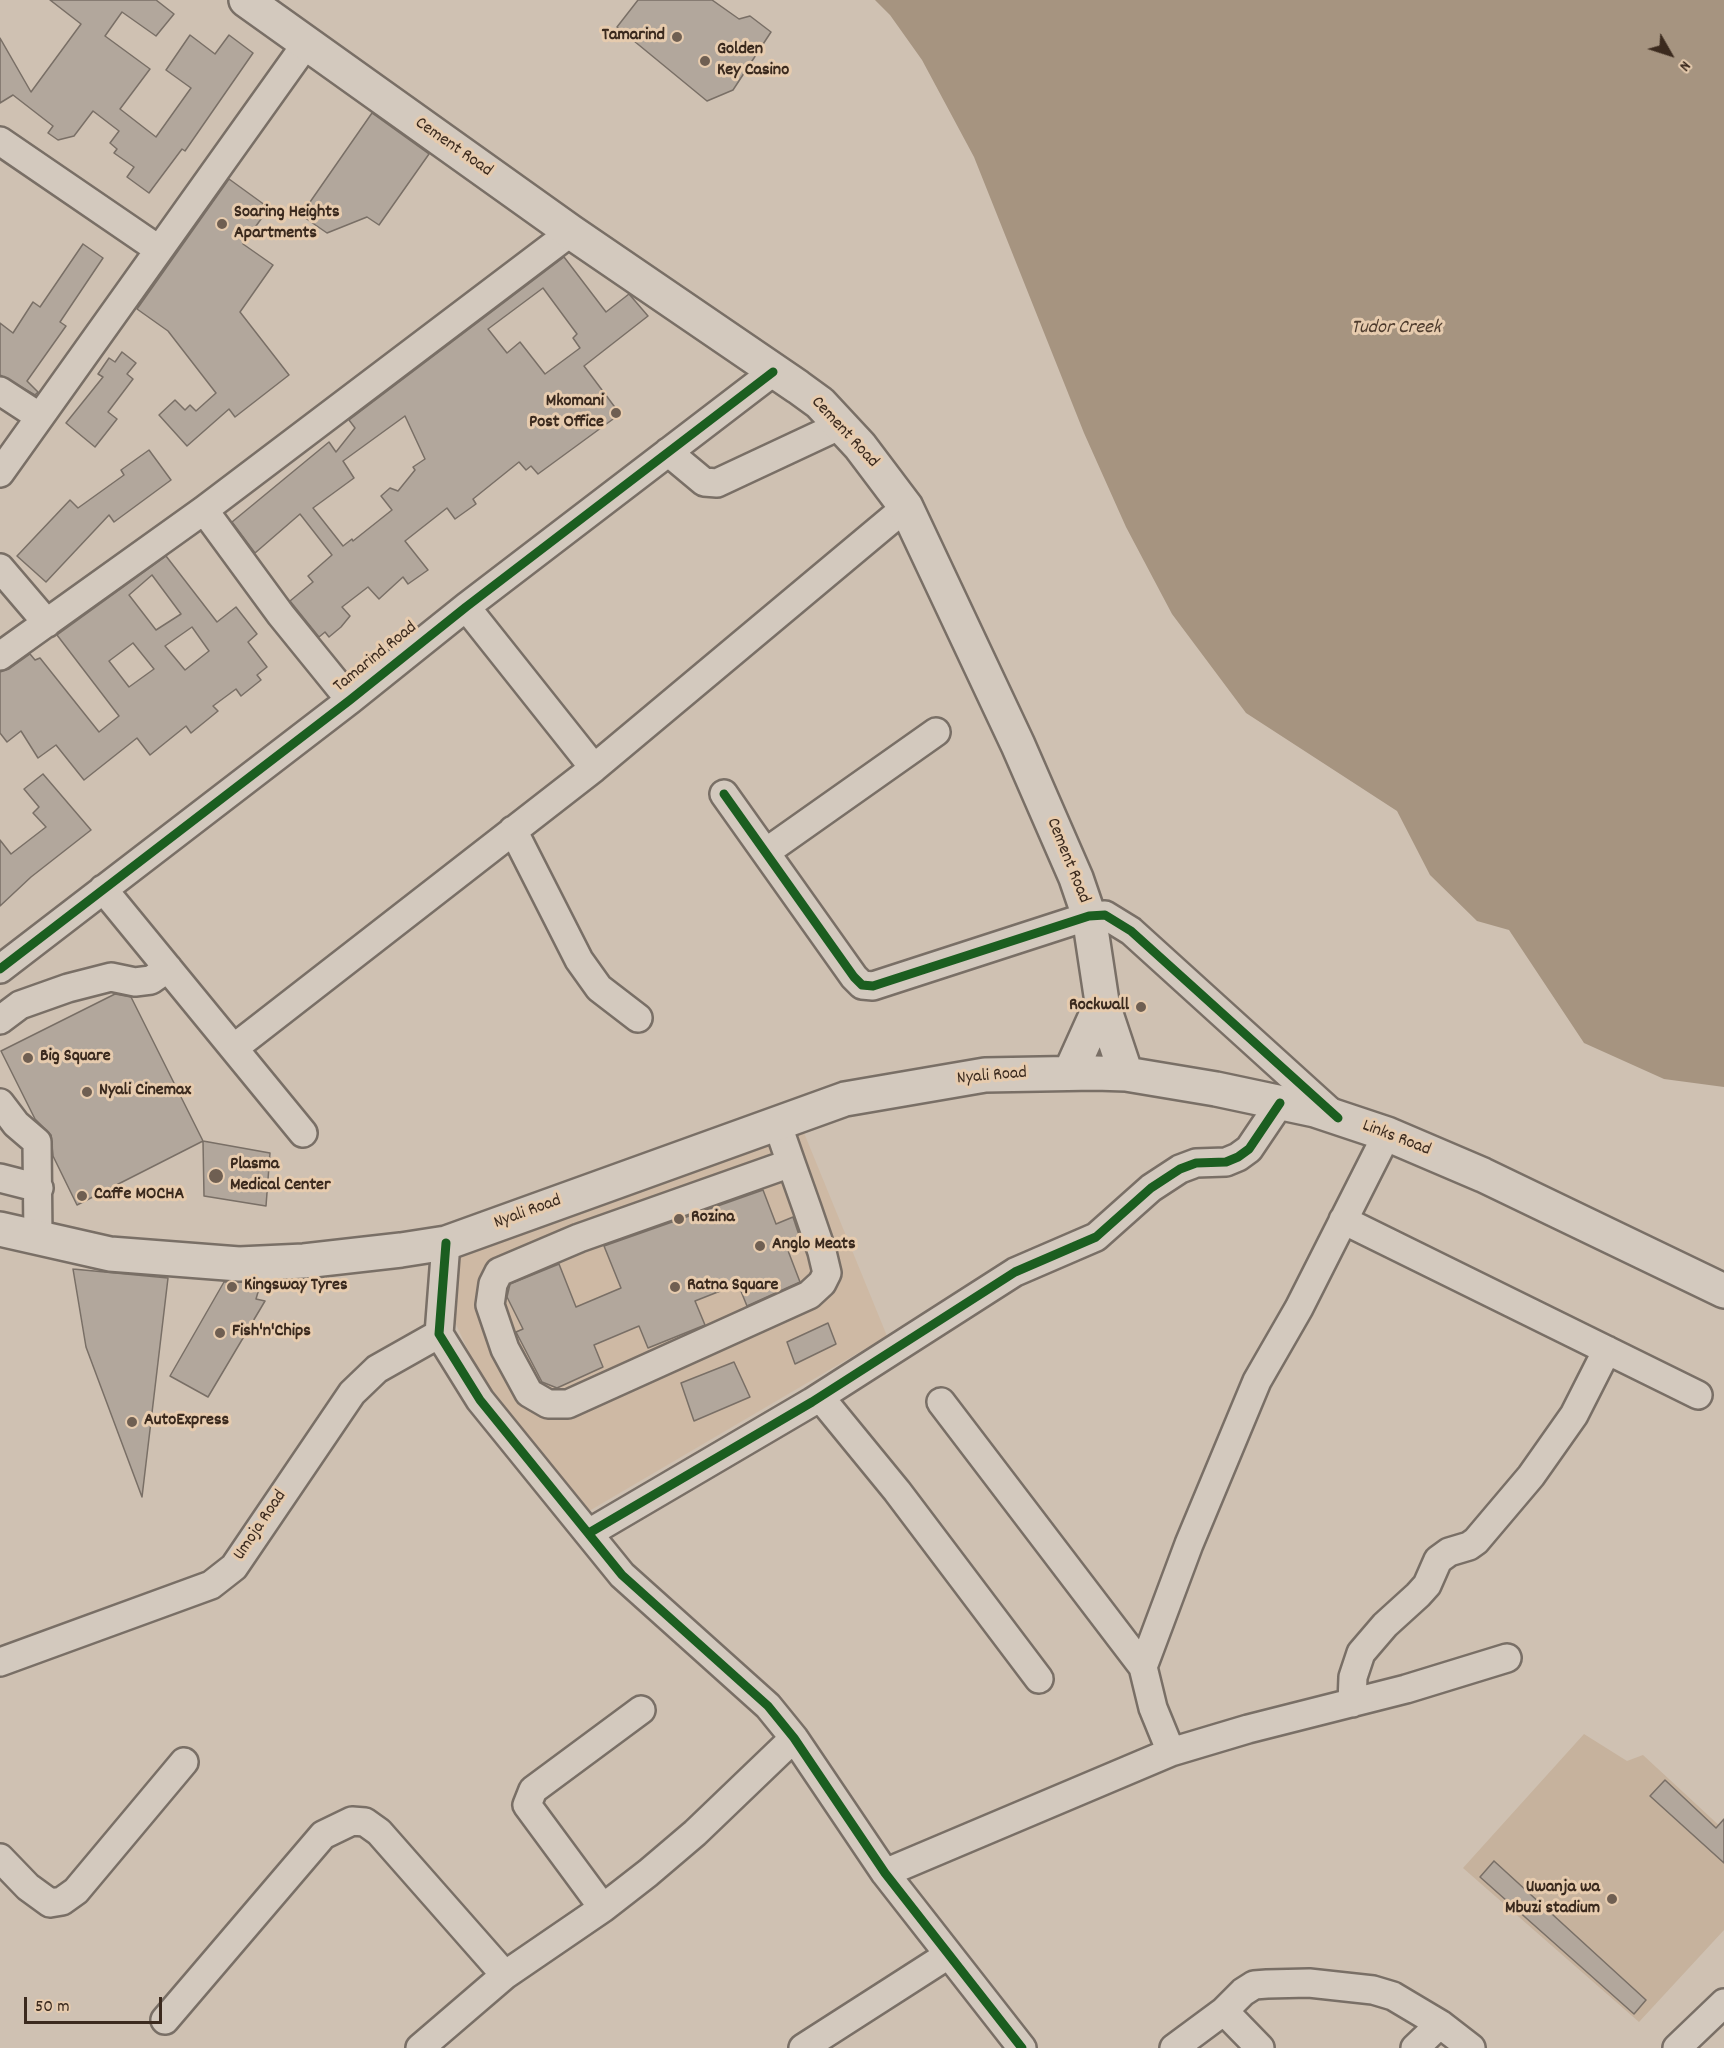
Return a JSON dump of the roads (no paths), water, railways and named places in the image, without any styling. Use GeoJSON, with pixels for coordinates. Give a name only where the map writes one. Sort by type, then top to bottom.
{"type":"FeatureCollection","features":[{"type":"Feature","properties":{"kind":"main road","name":"Cement Road"},"geometry":{"type":"LineString","coordinates":[[246,0],[571,232],[820,403],[841,425],[906,507],[1033,778],[1076,878],[1089,916],[1102,1002],[1126,1074]]}},
{"type":"Feature","properties":{"kind":"main road"},"geometry":{"type":"LineString","coordinates":[[1057,1073],[1102,1002]]}},
{"type":"Feature","properties":{"kind":"main road","name":"Links Road"},"geometry":{"type":"LineString","coordinates":[[1057,1073],[1126,1074],[1281,1103],[1387,1134],[1484,1175],[1724,1291]]}},
{"type":"Feature","properties":{"kind":"main road","name":"Nyali Road"},"geometry":{"type":"LineString","coordinates":[[0,1229],[110,1254],[239,1264],[304,1261],[446,1243],[845,1099],[985,1075],[1057,1073]]}},
{"type":"Feature","properties":{"kind":"street"},"geometry":{"type":"LineString","coordinates":[[0,473],[306,44]]}},
{"type":"Feature","properties":{"kind":"street"},"geometry":{"type":"LineString","coordinates":[[0,141],[158,249]]}},
{"type":"Feature","properties":{"kind":"street"},"geometry":{"type":"LineString","coordinates":[[0,656],[204,510],[571,232]]}},
{"type":"Feature","properties":{"kind":"street","name":"Tamarind Road"},"geometry":{"type":"LineString","coordinates":[[0,969],[773,372]]}},
{"type":"Feature","properties":{"kind":"street"},"geometry":{"type":"LineString","coordinates":[[0,391],[40,417]]}},
{"type":"Feature","properties":{"kind":"street"},"geometry":{"type":"LineString","coordinates":[[668,452],[704,482],[717,483],[841,425]]}},
{"type":"Feature","properties":{"kind":"street"},"geometry":{"type":"LineString","coordinates":[[234,1048],[594,768],[906,507]]}},
{"type":"Feature","properties":{"kind":"street"},"geometry":{"type":"LineString","coordinates":[[204,510],[281,615],[350,700]]}},
{"type":"Feature","properties":{"kind":"street"},"geometry":{"type":"LineString","coordinates":[[0,568],[47,623]]}},
{"type":"Feature","properties":{"kind":"street"},"geometry":{"type":"LineString","coordinates":[[466,607],[594,768]]}},
{"type":"Feature","properties":{"kind":"street"},"geometry":{"type":"LineString","coordinates":[[766,852],[936,732]]}},
{"type":"Feature","properties":{"kind":"street"},"geometry":{"type":"LineString","coordinates":[[724,794],[854,977],[867,987],[1089,916],[1098,915],[1114,919],[1131,931],[1338,1118]]}},
{"type":"Feature","properties":{"kind":"street"},"geometry":{"type":"LineString","coordinates":[[513,830],[579,960],[599,988],[638,1018]]}},
{"type":"Feature","properties":{"kind":"street"},"geometry":{"type":"LineString","coordinates":[[103,889],[303,1133]]}},
{"type":"Feature","properties":{"kind":"street"},"geometry":{"type":"LineString","coordinates":[[0,1020],[20,1005],[68,988],[111,977],[135,982],[151,980],[168,968]]}},
{"type":"Feature","properties":{"kind":"street"},"geometry":{"type":"LineString","coordinates":[[0,1102],[8,1123],[37,1142],[38,1238]]}},
{"type":"Feature","properties":{"kind":"street"},"geometry":{"type":"LineString","coordinates":[[589,1533],[820,1397],[1015,1272],[1096,1237],[1151,1188],[1180,1169],[1196,1163],[1226,1162],[1238,1157],[1249,1149],[1281,1103]]}},
{"type":"Feature","properties":{"kind":"street"},"geometry":{"type":"LineString","coordinates":[[777,1123],[791,1163],[827,1273],[822,1283],[810,1295],[568,1404],[548,1404],[529,1393],[505,1349],[490,1305],[493,1284],[499,1272],[579,1238],[791,1163]]}},
{"type":"Feature","properties":{"kind":"street"},"geometry":{"type":"LineString","coordinates":[[1143,1667],[1189,1544],[1257,1381],[1299,1308],[1387,1134]]}},
{"type":"Feature","properties":{"kind":"street"},"geometry":{"type":"LineString","coordinates":[[0,1178],[39,1188]]}},
{"type":"Feature","properties":{"kind":"street"},"geometry":{"type":"LineString","coordinates":[[1343,1220],[1698,1395]]}},
{"type":"Feature","properties":{"kind":"street"},"geometry":{"type":"LineString","coordinates":[[446,1243],[439,1334],[480,1400],[622,1575],[768,1706],[794,1738],[885,1873],[1022,2048]]}},
{"type":"Feature","properties":{"kind":"street","name":"Umoja Road"},"geometry":{"type":"LineString","coordinates":[[0,1662],[211,1585],[239,1560],[352,1393],[377,1369],[439,1334]]}},
{"type":"Feature","properties":{"kind":"street"},"geometry":{"type":"LineString","coordinates":[[1352,1703],[1353,1677],[1361,1653],[1385,1625],[1427,1585],[1438,1560],[1449,1552],[1469,1546],[1476,1541],[1531,1476],[1574,1415],[1606,1350]]}},
{"type":"Feature","properties":{"kind":"street"},"geometry":{"type":"LineString","coordinates":[[820,1397],[904,1500],[1039,1679]]}},
{"type":"Feature","properties":{"kind":"street"},"geometry":{"type":"LineString","coordinates":[[941,1402],[1143,1667],[1154,1708],[1171,1752]]}},
{"type":"Feature","properties":{"kind":"street"},"geometry":{"type":"LineString","coordinates":[[885,1873],[1171,1752],[1507,1658]]}},
{"type":"Feature","properties":{"kind":"street"},"geometry":{"type":"LineString","coordinates":[[603,1908],[527,1805],[528,1799],[533,1790],[641,1710]]}},
{"type":"Feature","properties":{"kind":"street"},"geometry":{"type":"LineString","coordinates":[[420,2048],[506,1975],[603,1908],[695,1833],[794,1738]]}},
{"type":"Feature","properties":{"kind":"street"},"geometry":{"type":"LineString","coordinates":[[0,1858],[28,1887],[50,1903],[62,1900],[76,1891],[184,1762]]}},
{"type":"Feature","properties":{"kind":"street"},"geometry":{"type":"LineString","coordinates":[[165,2020],[323,1835],[352,1821],[365,1821],[380,1832],[506,1975]]}},
{"type":"Feature","properties":{"kind":"street"},"geometry":{"type":"LineString","coordinates":[[803,2048],[948,1955]]}},
{"type":"Feature","properties":{"kind":"street"},"geometry":{"type":"LineString","coordinates":[[1174,2048],[1224,2012],[1254,1985],[1309,1983],[1372,1990],[1393,1996],[1440,2024],[1471,2048]]}},
{"type":"Feature","properties":{"kind":"street"},"geometry":{"type":"LineString","coordinates":[[1224,2012],[1260,2048]]}},
{"type":"Feature","properties":{"kind":"street"},"geometry":{"type":"LineString","coordinates":[[1677,2048],[1721,2012]]}},
{"type":"Feature","properties":{"kind":"street"},"geometry":{"type":"LineString","coordinates":[[1415,2048],[1440,2024]]}},
{"type":"Feature","properties":{"kind":"water","name":"Tudor Creek"},"geometry":{"type":"Polygon","coordinates":[[[875,0],[1724,0],[1724,1087],[1664,1079],[1584,1043],[1509,930],[1477,921],[1430,875],[1397,811],[1246,713],[1172,614],[1126,527],[1084,433],[974,157],[922,60],[890,15],[875,0]]]}},
{"type":"Feature","properties":{"kind":"place","name":"Tamarind"},"geometry":{"type":"Point","coordinates":[677,37]}},
{"type":"Feature","properties":{"kind":"place","name":"Golden Key Casino"},"geometry":{"type":"Point","coordinates":[705,61]}},
{"type":"Feature","properties":{"kind":"place","name":"Soaring Heights Apartments"},"geometry":{"type":"Point","coordinates":[222,224]}},
{"type":"Feature","properties":{"kind":"place","name":"Mkomani Post Office"},"geometry":{"type":"Point","coordinates":[616,413]}},
{"type":"Feature","properties":{"kind":"place","name":"Rockwall"},"geometry":{"type":"Point","coordinates":[1141,1007]}},
{"type":"Feature","properties":{"kind":"place","name":"Big Square"},"geometry":{"type":"Point","coordinates":[28,1058]}},
{"type":"Feature","properties":{"kind":"place","name":"Nyali Cinemax"},"geometry":{"type":"Point","coordinates":[87,1092]}},
{"type":"Feature","properties":{"kind":"place","name":"Plasma Medical Center"},"geometry":{"type":"Point","coordinates":[216,1176]}},
{"type":"Feature","properties":{"kind":"place","name":"Caffe MOCHA"},"geometry":{"type":"Point","coordinates":[82,1196]}},
{"type":"Feature","properties":{"kind":"place","name":"Rozina"},"geometry":{"type":"Point","coordinates":[679,1219]}},
{"type":"Feature","properties":{"kind":"place","name":"Anglo Meats"},"geometry":{"type":"Point","coordinates":[760,1246]}},
{"type":"Feature","properties":{"kind":"place","name":"Kingsway Tyres"},"geometry":{"type":"Point","coordinates":[232,1287]}},
{"type":"Feature","properties":{"kind":"place","name":"Ratna Square"},"geometry":{"type":"Point","coordinates":[675,1287]}},
{"type":"Feature","properties":{"kind":"place","name":"Fish'n'Chips"},"geometry":{"type":"Point","coordinates":[220,1333]}},
{"type":"Feature","properties":{"kind":"place","name":"AutoExpress"},"geometry":{"type":"Point","coordinates":[132,1422]}},
{"type":"Feature","properties":{"kind":"place","name":"Uwanja wa Mbuzi stadium"},"geometry":{"type":"Point","coordinates":[1612,1899]}}]}
